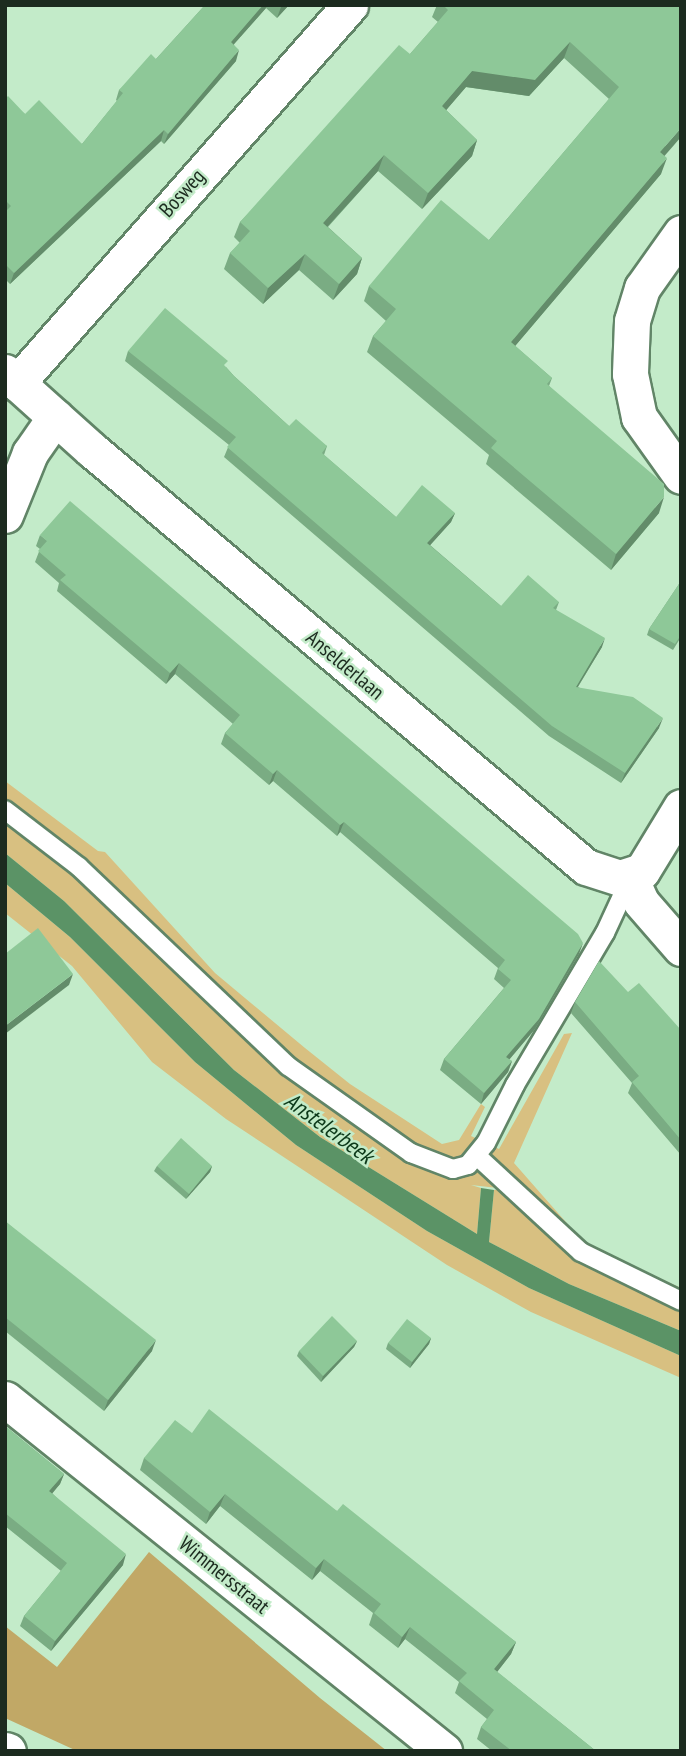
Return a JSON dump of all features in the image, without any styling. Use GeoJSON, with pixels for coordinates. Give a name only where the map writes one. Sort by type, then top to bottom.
{"type":"FeatureCollection","features":[{"type":"Feature","properties":{"kind":"street","name":"Bosweg"},"geometry":{"type":"LineString","coordinates":[[11,377],[350,5]]}},
{"type":"Feature","properties":{"kind":"street"},"geometry":{"type":"LineString","coordinates":[[681,233],[642,288],[632,321],[630,374],[639,417],[681,476]]}},
{"type":"Feature","properties":{"kind":"street","name":"Anselderlaan"},"geometry":{"type":"LineString","coordinates":[[11,377],[586,867],[600,874],[631,877]]}},
{"type":"Feature","properties":{"kind":"street"},"geometry":{"type":"LineString","coordinates":[[5,515],[30,453],[55,417]]}},
{"type":"Feature","properties":{"kind":"street"},"geometry":{"type":"LineString","coordinates":[[681,807],[651,859],[631,877],[641,902],[681,948]]}},
{"type":"Feature","properties":{"kind":"street","name":"Wimmersstraat"},"geometry":{"type":"LineString","coordinates":[[5,1399],[444,1751]]}},
{"type":"Feature","properties":{"kind":"lane"},"geometry":{"type":"LineString","coordinates":[[5,810],[79,867],[178,966],[326,1097],[435,1164],[453,1169],[468,1166],[478,1157],[514,1084],[564,1009],[631,877]]}},
{"type":"Feature","properties":{"kind":"lane"},"geometry":{"type":"LineString","coordinates":[[478,1157],[581,1252],[681,1301]]}},
{"type":"Feature","properties":{"kind":"shaded area"},"geometry":{"type":"Polygon","coordinates":[[[5,781],[98,851],[105,852],[215,973],[305,1048],[350,1084],[442,1144],[459,1140],[481,1104],[485,1107],[471,1136],[499,1149],[564,1034],[572,1033],[514,1163],[586,1245],[681,1288],[681,1331],[569,1284],[489,1242],[494,1190],[507,1189],[471,1185],[481,1188],[477,1234],[320,1137],[234,1070],[64,901],[5,853],[5,781]]]}},
{"type":"Feature","properties":{"kind":"shaded area"},"geometry":{"type":"Polygon","coordinates":[[[5,853],[64,901],[234,1070],[320,1137],[477,1234],[481,1188],[494,1190],[489,1242],[569,1284],[681,1331],[681,1356],[529,1288],[427,1231],[296,1145],[195,1062],[70,937],[5,883],[5,853]]]}},
{"type":"Feature","properties":{"kind":"shaded area"},"geometry":{"type":"Polygon","coordinates":[[[5,883],[70,937],[195,1062],[296,1145],[427,1231],[529,1288],[681,1356],[681,1378],[531,1312],[447,1265],[226,1119],[152,1062],[72,966],[5,913],[5,883]]]}},
{"type":"Feature","properties":{"kind":"shaded area"},"geometry":{"type":"Polygon","coordinates":[[[149,1552],[320,1698],[387,1751],[77,1751],[5,1718],[5,1626],[57,1667],[149,1552]]]}},
{"type":"Feature","properties":{"kind":"building"},"geometry":{"type":"Polygon","coordinates":[[[205,5],[263,5],[231,42],[239,50],[168,134],[164,130],[14,273],[5,264],[5,212],[11,206],[5,200],[5,99],[8,96],[25,114],[39,100],[82,144],[123,93],[119,90],[151,54],[156,59],[205,5]]]}},
{"type":"Feature","properties":{"kind":"building"},"geometry":{"type":"Polygon","coordinates":[[[443,5],[681,5],[681,128],[660,152],[667,158],[511,342],[552,378],[547,384],[664,484],[664,497],[616,554],[491,448],[497,441],[373,336],[396,309],[369,286],[441,200],[489,240],[619,87],[570,42],[535,80],[472,71],[442,106],[477,140],[428,193],[384,155],[323,223],[362,258],[339,284],[305,254],[268,288],[230,253],[250,231],[240,222],[399,45],[410,54],[448,10],[443,5]]]}},
{"type":"Feature","properties":{"kind":"building"},"geometry":{"type":"Polygon","coordinates":[[[165,308],[228,361],[224,365],[234,376],[289,426],[296,419],[327,446],[322,453],[396,517],[422,485],[455,513],[427,543],[501,606],[528,575],[559,602],[553,608],[605,638],[576,687],[633,697],[663,718],[625,773],[552,726],[227,447],[236,437],[128,351],[165,308]]]}},
{"type":"Feature","properties":{"kind":"building"},"geometry":{"type":"Polygon","coordinates":[[[70,501],[578,934],[583,943],[539,1019],[506,1057],[512,1061],[484,1093],[444,1059],[511,980],[498,969],[505,960],[344,822],[340,825],[277,770],[273,774],[225,733],[240,715],[179,663],[170,673],[60,580],[66,575],[38,551],[47,541],[40,535],[70,501]]]}},
{"type":"Feature","properties":{"kind":"building"},"geometry":{"type":"Polygon","coordinates":[[[681,581],[681,635],[675,644],[649,629],[681,581]]]}},
{"type":"Feature","properties":{"kind":"building"},"geometry":{"type":"Polygon","coordinates":[[[38,928],[73,974],[5,1026],[5,954],[38,928]]]}},
{"type":"Feature","properties":{"kind":"building"},"geometry":{"type":"Polygon","coordinates":[[[599,961],[628,992],[639,983],[681,1030],[681,1140],[632,1082],[639,1076],[575,1002],[599,961]]]}},
{"type":"Feature","properties":{"kind":"building"},"geometry":{"type":"Polygon","coordinates":[[[181,1138],[212,1166],[189,1194],[157,1166],[181,1138]]]}},
{"type":"Feature","properties":{"kind":"building"},"geometry":{"type":"Polygon","coordinates":[[[5,1221],[156,1340],[108,1400],[5,1317],[5,1221]]]}},
{"type":"Feature","properties":{"kind":"building"},"geometry":{"type":"Polygon","coordinates":[[[332,1316],[357,1341],[323,1376],[299,1351],[332,1316]]]}},
{"type":"Feature","properties":{"kind":"building"},"geometry":{"type":"Polygon","coordinates":[[[407,1319],[431,1338],[412,1362],[388,1343],[407,1319]]]}},
{"type":"Feature","properties":{"kind":"building"},"geometry":{"type":"Polygon","coordinates":[[[209,1409],[337,1511],[343,1504],[516,1642],[494,1669],[596,1751],[512,1751],[481,1727],[494,1710],[459,1681],[467,1673],[410,1627],[402,1637],[374,1613],[381,1604],[324,1559],[316,1568],[225,1494],[210,1512],[144,1458],[175,1420],[192,1433],[209,1409]]]}},
{"type":"Feature","properties":{"kind":"building"},"geometry":{"type":"Polygon","coordinates":[[[5,1426],[64,1474],[49,1491],[126,1554],[55,1641],[24,1616],[67,1563],[5,1513],[5,1426]]]}},
{"type":"Feature","properties":{"kind":"water label","name":"Anstelerbeek"},"geometry":{"type":"Point","coordinates":[329,1128]}}]}
